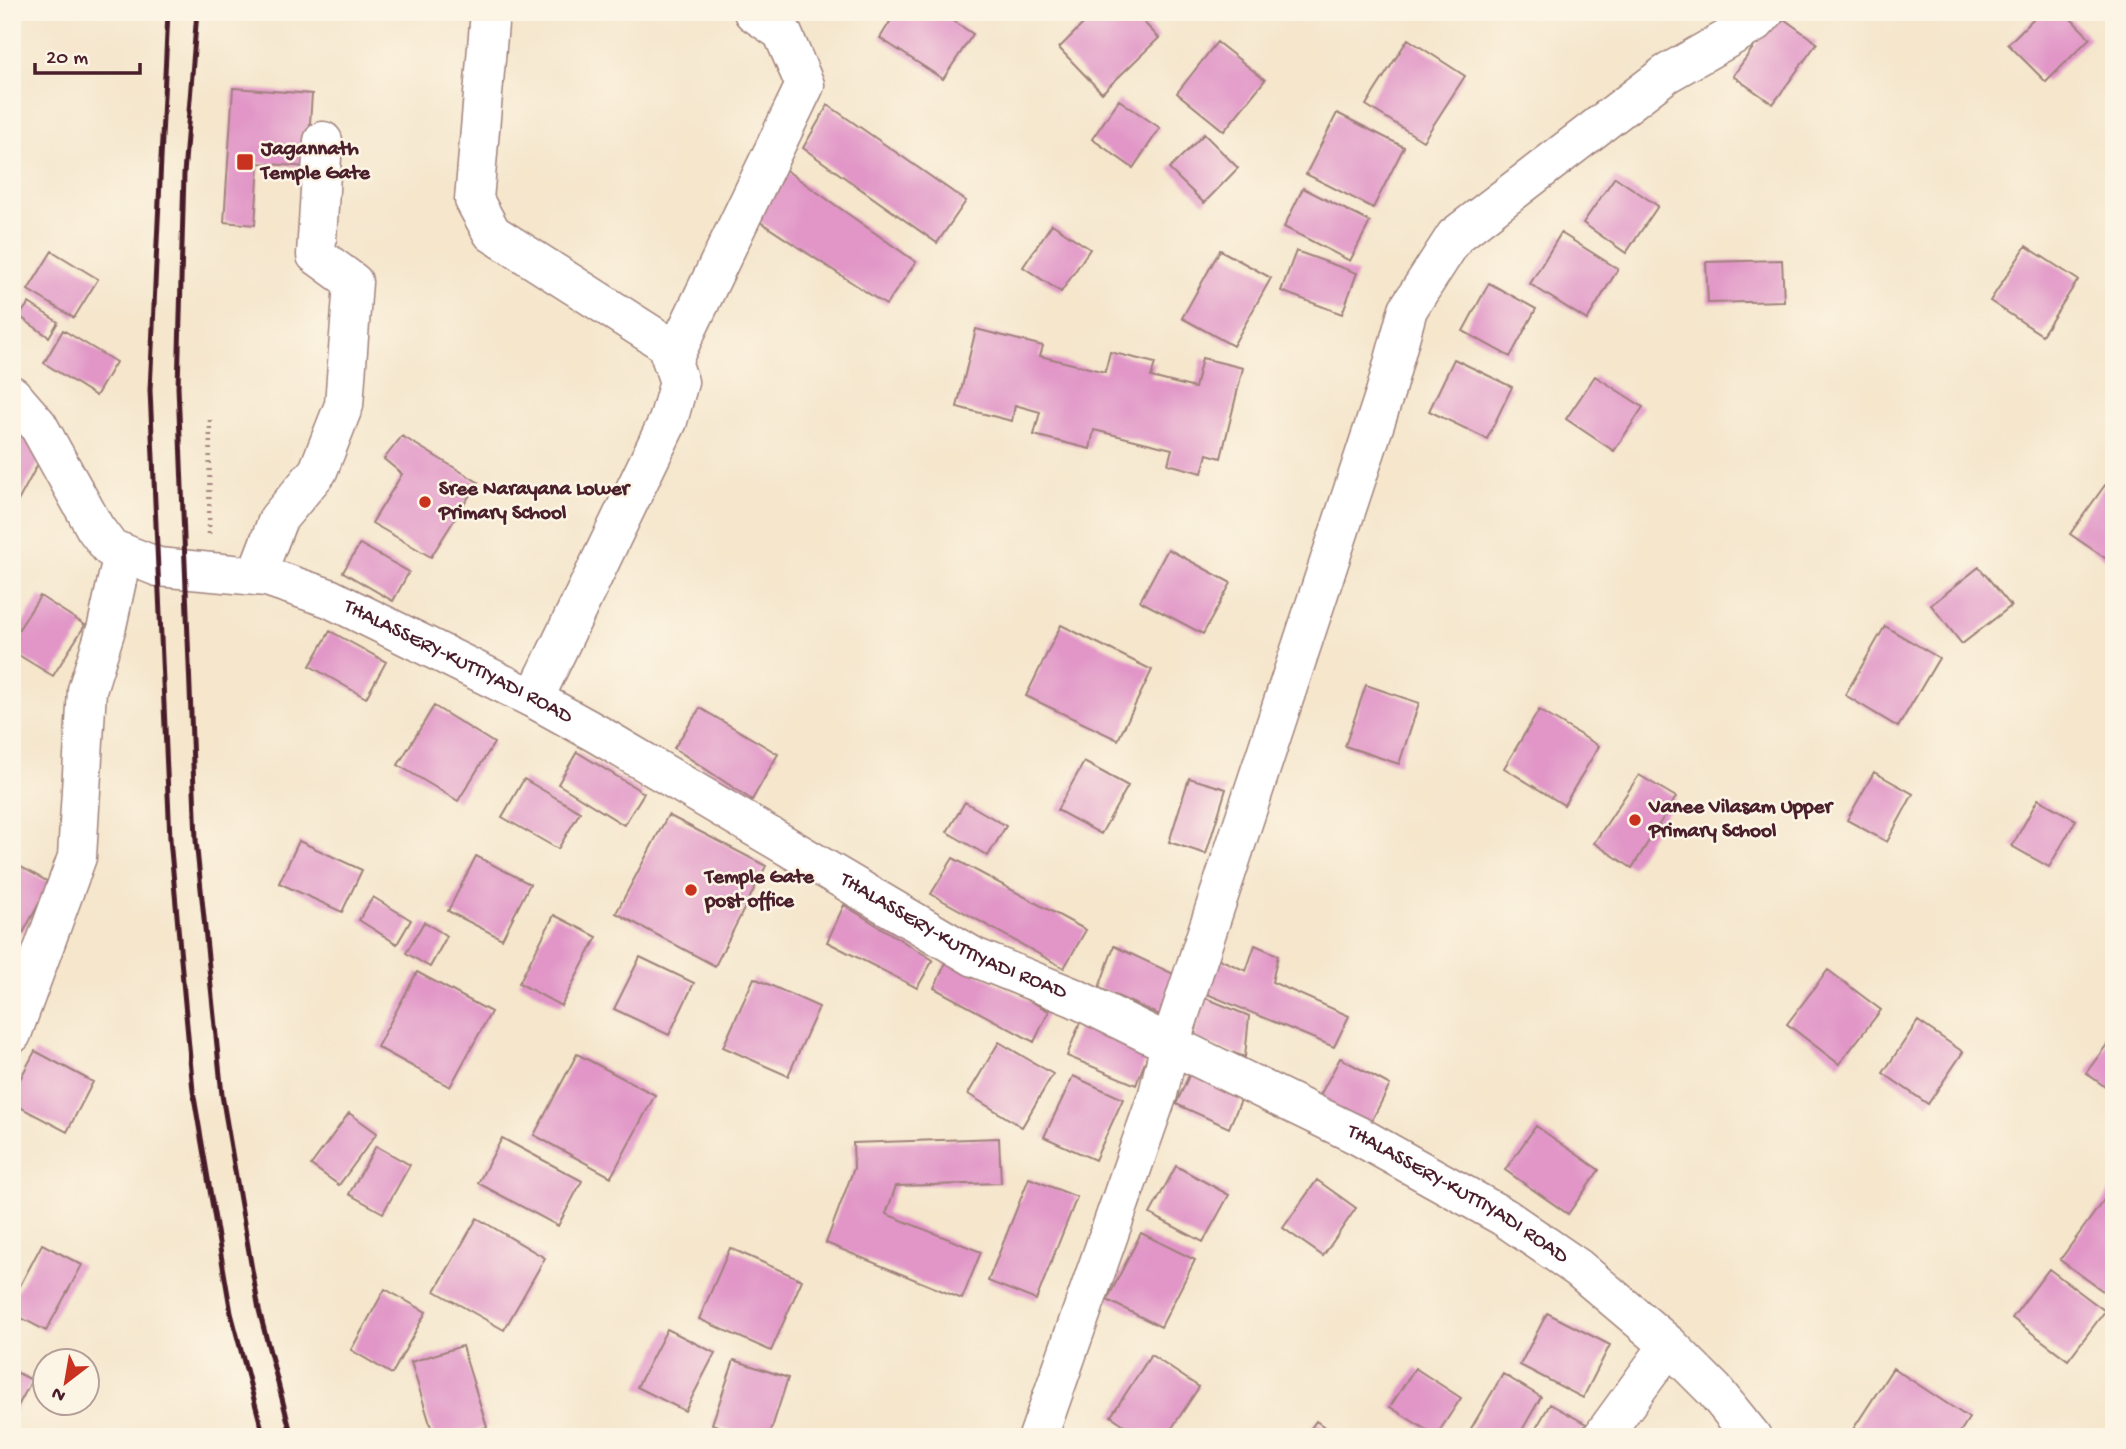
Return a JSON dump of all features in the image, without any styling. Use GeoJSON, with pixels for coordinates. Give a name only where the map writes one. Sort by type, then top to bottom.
{"type":"FeatureCollection","features":[{"type":"Feature","properties":{"kind":"street"},"geometry":{"type":"LineString","coordinates":[[490,12],[474,200],[492,233],[666,344],[679,382],[668,421],[534,699]]}},
{"type":"Feature","properties":{"kind":"street"},"geometry":{"type":"LineString","coordinates":[[672,362],[805,85],[782,32],[753,12]]}},
{"type":"Feature","properties":{"kind":"street"},"geometry":{"type":"LineString","coordinates":[[1038,1437],[1158,1094],[1170,1044],[1385,393],[1408,309],[1455,236],[1667,74],[1755,23],[1765,12]]}},
{"type":"Feature","properties":{"kind":"street"},"geometry":{"type":"LineString","coordinates":[[256,576],[278,519],[318,471],[344,405],[353,282],[316,255],[323,141]]}},
{"type":"Feature","properties":{"kind":"street","name":"THALASSERY-KUTTIYADI ROAD"},"geometry":{"type":"LineString","coordinates":[[12,395],[38,425],[95,528],[110,548],[158,567],[208,574],[256,576],[294,585],[328,598],[534,699],[794,849],[974,957],[1075,998],[1357,1135],[1504,1217],[1578,1268],[1669,1345],[1714,1390],[1752,1437]]}},
{"type":"Feature","properties":{"kind":"street"},"geometry":{"type":"LineString","coordinates":[[12,1034],[23,972],[77,857],[87,690],[107,626],[123,553]]}},
{"type":"Feature","properties":{"kind":"street"},"geometry":{"type":"LineString","coordinates":[[1602,1437],[1669,1345]]}},
{"type":"Feature","properties":{"kind":"path"},"geometry":{"type":"LineString","coordinates":[[208,574],[210,420]]}},
{"type":"Feature","properties":{"kind":"building"},"geometry":{"type":"Polygon","coordinates":[[[896,12],[940,12],[973,34],[943,79],[880,38],[896,12]]]}},
{"type":"Feature","properties":{"kind":"building"},"geometry":{"type":"Polygon","coordinates":[[[1095,12],[1134,12],[1159,38],[1102,93],[1059,48],[1095,12]]]}},
{"type":"Feature","properties":{"kind":"building"},"geometry":{"type":"Polygon","coordinates":[[[2040,12],[2064,12],[2090,38],[2046,82],[2008,44],[2040,12]]]}},
{"type":"Feature","properties":{"kind":"building"},"geometry":{"type":"Polygon","coordinates":[[[1777,14],[1817,43],[1773,104],[1733,76],[1777,14]]]}},
{"type":"Feature","properties":{"kind":"building"},"geometry":{"type":"Polygon","coordinates":[[[1408,39],[1465,76],[1423,141],[1366,105],[1408,39]]]}},
{"type":"Feature","properties":{"kind":"building"},"geometry":{"type":"Polygon","coordinates":[[[1217,42],[1265,80],[1224,131],[1177,93],[1217,42]]]}},
{"type":"Feature","properties":{"kind":"building"},"geometry":{"type":"Polygon","coordinates":[[[233,88],[312,94],[307,167],[259,163],[255,225],[224,222],[233,88]]]}},
{"type":"Feature","properties":{"kind":"building"},"geometry":{"type":"Polygon","coordinates":[[[1119,100],[1160,128],[1133,168],[1092,139],[1119,100]]]}},
{"type":"Feature","properties":{"kind":"building"},"geometry":{"type":"Polygon","coordinates":[[[828,105],[966,201],[937,243],[803,148],[828,105]]]}},
{"type":"Feature","properties":{"kind":"building"},"geometry":{"type":"Polygon","coordinates":[[[1337,113],[1404,147],[1373,208],[1306,174],[1337,113]]]}},
{"type":"Feature","properties":{"kind":"building"},"geometry":{"type":"Polygon","coordinates":[[[1204,134],[1238,168],[1204,203],[1169,169],[1204,134]]]}},
{"type":"Feature","properties":{"kind":"building"},"geometry":{"type":"Polygon","coordinates":[[[783,168],[916,262],[886,305],[751,216],[783,168]]]}},
{"type":"Feature","properties":{"kind":"building"},"geometry":{"type":"Polygon","coordinates":[[[1615,177],[1658,206],[1626,253],[1583,223],[1615,177]]]}},
{"type":"Feature","properties":{"kind":"building"},"geometry":{"type":"Polygon","coordinates":[[[1303,188],[1370,222],[1350,261],[1284,227],[1303,188]]]}},
{"type":"Feature","properties":{"kind":"building"},"geometry":{"type":"Polygon","coordinates":[[[1052,224],[1090,249],[1061,292],[1023,267],[1052,224]]]}},
{"type":"Feature","properties":{"kind":"building"},"geometry":{"type":"Polygon","coordinates":[[[1561,233],[1618,269],[1587,320],[1530,284],[1561,233]]]}},
{"type":"Feature","properties":{"kind":"building"},"geometry":{"type":"Polygon","coordinates":[[[2026,246],[2078,280],[2042,335],[1990,301],[2026,246]]]}},
{"type":"Feature","properties":{"kind":"building"},"geometry":{"type":"Polygon","coordinates":[[[1220,250],[1271,278],[1233,346],[1182,318],[1220,250]]]}},
{"type":"Feature","properties":{"kind":"building"},"geometry":{"type":"Polygon","coordinates":[[[52,251],[98,279],[74,318],[28,290],[52,251]]]}},
{"type":"Feature","properties":{"kind":"building"},"geometry":{"type":"Polygon","coordinates":[[[1296,251],[1357,273],[1342,314],[1281,291],[1296,251]]]}},
{"type":"Feature","properties":{"kind":"building"},"geometry":{"type":"Polygon","coordinates":[[[1782,260],[1784,301],[1708,303],[1706,262],[1782,260]]]}},
{"type":"Feature","properties":{"kind":"building"},"geometry":{"type":"Polygon","coordinates":[[[1489,283],[1536,309],[1510,357],[1463,331],[1489,283]]]}},
{"type":"Feature","properties":{"kind":"building"},"geometry":{"type":"Polygon","coordinates":[[[29,303],[58,322],[49,337],[19,316],[29,303]]]}},
{"type":"Feature","properties":{"kind":"building"},"geometry":{"type":"Polygon","coordinates":[[[976,329],[1043,346],[1040,356],[1105,372],[1110,352],[1155,363],[1151,377],[1195,388],[1202,358],[1243,368],[1221,458],[1207,454],[1202,473],[1168,464],[1172,449],[1094,430],[1090,449],[1034,435],[1040,412],[1015,405],[1012,421],[957,407],[976,329]]]}},
{"type":"Feature","properties":{"kind":"building"},"geometry":{"type":"Polygon","coordinates":[[[63,330],[116,362],[96,396],[44,363],[63,330]]]}},
{"type":"Feature","properties":{"kind":"building"},"geometry":{"type":"Polygon","coordinates":[[[1454,359],[1512,387],[1487,439],[1429,411],[1454,359]]]}},
{"type":"Feature","properties":{"kind":"building"},"geometry":{"type":"Polygon","coordinates":[[[1595,376],[1643,407],[1614,451],[1566,419],[1595,376]]]}},
{"type":"Feature","properties":{"kind":"building"},"geometry":{"type":"Polygon","coordinates":[[[12,428],[47,447],[16,505],[12,503],[12,428]]]}},
{"type":"Feature","properties":{"kind":"building","name":"Sree Narayana Lower Primary School"},"geometry":{"type":"Polygon","coordinates":[[[402,436],[478,482],[431,557],[372,523],[402,474],[384,459],[402,436]]]}},
{"type":"Feature","properties":{"kind":"building"},"geometry":{"type":"Polygon","coordinates":[[[2105,485],[2114,491],[2114,564],[2070,534],[2105,485]]]}},
{"type":"Feature","properties":{"kind":"building"},"geometry":{"type":"Polygon","coordinates":[[[360,544],[409,572],[393,601],[343,572],[360,544]]]}},
{"type":"Feature","properties":{"kind":"building"},"geometry":{"type":"Polygon","coordinates":[[[1168,549],[1231,583],[1203,634],[1140,601],[1168,549]]]}},
{"type":"Feature","properties":{"kind":"building"},"geometry":{"type":"Polygon","coordinates":[[[1979,567],[2011,606],[1962,644],[1931,605],[1979,567]]]}},
{"type":"Feature","properties":{"kind":"building"},"geometry":{"type":"Polygon","coordinates":[[[40,596],[85,625],[53,676],[12,651],[12,640],[40,596]]]}},
{"type":"Feature","properties":{"kind":"building"},"geometry":{"type":"Polygon","coordinates":[[[1061,625],[1152,670],[1118,740],[1026,696],[1061,625]]]}},
{"type":"Feature","properties":{"kind":"building"},"geometry":{"type":"Polygon","coordinates":[[[1885,626],[1939,658],[1898,727],[1845,695],[1885,626]]]}},
{"type":"Feature","properties":{"kind":"building"},"geometry":{"type":"Polygon","coordinates":[[[330,631],[386,662],[366,698],[310,666],[330,631]]]}},
{"type":"Feature","properties":{"kind":"building"},"geometry":{"type":"Polygon","coordinates":[[[1366,685],[1419,703],[1399,764],[1345,746],[1366,685]]]}},
{"type":"Feature","properties":{"kind":"building"},"geometry":{"type":"Polygon","coordinates":[[[434,706],[494,743],[458,801],[398,765],[434,706]]]}},
{"type":"Feature","properties":{"kind":"building"},"geometry":{"type":"Polygon","coordinates":[[[700,708],[778,754],[752,800],[674,748],[700,708]]]}},
{"type":"Feature","properties":{"kind":"building"},"geometry":{"type":"Polygon","coordinates":[[[1539,710],[1599,746],[1564,805],[1504,768],[1539,710]]]}},
{"type":"Feature","properties":{"kind":"building"},"geometry":{"type":"Polygon","coordinates":[[[577,752],[644,793],[624,825],[558,784],[577,752]]]}},
{"type":"Feature","properties":{"kind":"building"},"geometry":{"type":"Polygon","coordinates":[[[1084,762],[1128,786],[1101,834],[1057,810],[1084,762]]]}},
{"type":"Feature","properties":{"kind":"building"},"geometry":{"type":"Polygon","coordinates":[[[1874,772],[1913,794],[1887,842],[1847,820],[1874,772]]]}},
{"type":"Feature","properties":{"kind":"building","name":"Vanee Vilasam Upper Primary School"},"geometry":{"type":"Polygon","coordinates":[[[1639,775],[1676,797],[1632,868],[1594,843],[1639,775]]]}},
{"type":"Feature","properties":{"kind":"building"},"geometry":{"type":"Polygon","coordinates":[[[1189,778],[1226,789],[1206,854],[1169,842],[1189,778]]]}},
{"type":"Feature","properties":{"kind":"building"},"geometry":{"type":"Polygon","coordinates":[[[524,779],[580,812],[558,849],[502,817],[524,779]]]}},
{"type":"Feature","properties":{"kind":"building"},"geometry":{"type":"Polygon","coordinates":[[[2038,799],[2076,820],[2049,867],[2012,846],[2038,799]]]}},
{"type":"Feature","properties":{"kind":"building"},"geometry":{"type":"Polygon","coordinates":[[[965,802],[1006,826],[988,856],[947,832],[965,802]]]}},
{"type":"Feature","properties":{"kind":"building","name":"Temple Gate post office"},"geometry":{"type":"Polygon","coordinates":[[[668,815],[766,866],[715,966],[616,913],[668,815]]]}},
{"type":"Feature","properties":{"kind":"building"},"geometry":{"type":"Polygon","coordinates":[[[299,841],[362,870],[342,912],[279,883],[299,841]]]}},
{"type":"Feature","properties":{"kind":"building"},"geometry":{"type":"Polygon","coordinates":[[[476,856],[530,884],[502,939],[448,911],[476,856]]]}},
{"type":"Feature","properties":{"kind":"building"},"geometry":{"type":"Polygon","coordinates":[[[953,858],[1086,930],[1064,968],[931,894],[953,858]]]}},
{"type":"Feature","properties":{"kind":"building"},"geometry":{"type":"Polygon","coordinates":[[[16,864],[50,883],[23,933],[12,927],[12,870],[16,864]]]}},
{"type":"Feature","properties":{"kind":"building"},"geometry":{"type":"Polygon","coordinates":[[[373,897],[411,920],[397,944],[359,920],[373,897]]]}},
{"type":"Feature","properties":{"kind":"building"},"geometry":{"type":"Polygon","coordinates":[[[844,905],[933,960],[917,988],[827,942],[844,905]]]}},
{"type":"Feature","properties":{"kind":"building"},"geometry":{"type":"Polygon","coordinates":[[[554,915],[597,937],[561,1006],[519,983],[554,915]]]}},
{"type":"Feature","properties":{"kind":"building"},"geometry":{"type":"Polygon","coordinates":[[[424,922],[447,936],[430,967],[406,953],[424,922]]]}},
{"type":"Feature","properties":{"kind":"building"},"geometry":{"type":"Polygon","coordinates":[[[1255,945],[1278,955],[1272,982],[1349,1016],[1334,1047],[1207,994],[1217,958],[1246,971],[1255,945]]]}},
{"type":"Feature","properties":{"kind":"building"},"geometry":{"type":"Polygon","coordinates":[[[1114,946],[1182,978],[1166,1018],[1099,988],[1114,946]]]}},
{"type":"Feature","properties":{"kind":"building"},"geometry":{"type":"Polygon","coordinates":[[[640,957],[694,983],[669,1035],[614,1009],[640,957]]]}},
{"type":"Feature","properties":{"kind":"building"},"geometry":{"type":"Polygon","coordinates":[[[948,958],[1049,1011],[1034,1042],[934,988],[948,958]]]}},
{"type":"Feature","properties":{"kind":"building"},"geometry":{"type":"Polygon","coordinates":[[[1828,970],[1881,1010],[1839,1064],[1787,1024],[1828,970]]]}},
{"type":"Feature","properties":{"kind":"building"},"geometry":{"type":"Polygon","coordinates":[[[417,972],[491,1012],[450,1087],[377,1047],[417,972]]]}},
{"type":"Feature","properties":{"kind":"building"},"geometry":{"type":"Polygon","coordinates":[[[754,978],[819,1007],[788,1076],[723,1047],[754,978]]]}},
{"type":"Feature","properties":{"kind":"building"},"geometry":{"type":"Polygon","coordinates":[[[1203,997],[1249,1016],[1245,1057],[1194,1039],[1203,997]]]}},
{"type":"Feature","properties":{"kind":"building"},"geometry":{"type":"Polygon","coordinates":[[[1082,1017],[1151,1047],[1136,1085],[1067,1056],[1082,1017]]]}},
{"type":"Feature","properties":{"kind":"building"},"geometry":{"type":"Polygon","coordinates":[[[1918,1021],[1963,1052],[1928,1104],[1883,1073],[1918,1021]]]}},
{"type":"Feature","properties":{"kind":"building"},"geometry":{"type":"Polygon","coordinates":[[[2114,1035],[2114,1093],[2086,1073],[2114,1035]]]}},
{"type":"Feature","properties":{"kind":"building"},"geometry":{"type":"Polygon","coordinates":[[[999,1042],[1053,1074],[1022,1127],[968,1094],[999,1042]]]}},
{"type":"Feature","properties":{"kind":"building"},"geometry":{"type":"Polygon","coordinates":[[[35,1051],[93,1082],[67,1132],[12,1103],[12,1094],[35,1051]]]}},
{"type":"Feature","properties":{"kind":"building"},"geometry":{"type":"Polygon","coordinates":[[[577,1054],[655,1095],[611,1177],[534,1135],[577,1054]]]}},
{"type":"Feature","properties":{"kind":"building"},"geometry":{"type":"Polygon","coordinates":[[[1340,1058],[1390,1085],[1369,1126],[1318,1099],[1340,1058]]]}},
{"type":"Feature","properties":{"kind":"building"},"geometry":{"type":"Polygon","coordinates":[[[1191,1071],[1243,1095],[1229,1128],[1176,1104],[1191,1071]]]}},
{"type":"Feature","properties":{"kind":"building"},"geometry":{"type":"Polygon","coordinates":[[[1073,1076],[1123,1099],[1095,1160],[1044,1137],[1073,1076]]]}},
{"type":"Feature","properties":{"kind":"building"},"geometry":{"type":"Polygon","coordinates":[[[349,1113],[377,1133],[339,1185],[311,1165],[349,1113]]]}},
{"type":"Feature","properties":{"kind":"building"},"geometry":{"type":"Polygon","coordinates":[[[1536,1126],[1599,1170],[1568,1214],[1505,1170],[1536,1126]]]}},
{"type":"Feature","properties":{"kind":"building"},"geometry":{"type":"Polygon","coordinates":[[[502,1138],[582,1181],[558,1226],[478,1183],[502,1138]]]}},
{"type":"Feature","properties":{"kind":"building"},"geometry":{"type":"Polygon","coordinates":[[[999,1138],[1001,1183],[896,1186],[886,1214],[981,1252],[962,1299],[826,1243],[854,1168],[853,1143],[999,1138]]]}},
{"type":"Feature","properties":{"kind":"building"},"geometry":{"type":"Polygon","coordinates":[[[376,1146],[410,1165],[383,1213],[349,1194],[376,1146]]]}},
{"type":"Feature","properties":{"kind":"building"},"geometry":{"type":"Polygon","coordinates":[[[1176,1166],[1229,1195],[1203,1242],[1150,1214],[1176,1166]]]}},
{"type":"Feature","properties":{"kind":"building"},"geometry":{"type":"Polygon","coordinates":[[[1029,1178],[1077,1197],[1036,1300],[988,1281],[1029,1178]]]}},
{"type":"Feature","properties":{"kind":"building"},"geometry":{"type":"Polygon","coordinates":[[[1317,1180],[1356,1208],[1323,1256],[1283,1228],[1317,1180]]]}},
{"type":"Feature","properties":{"kind":"building"},"geometry":{"type":"Polygon","coordinates":[[[2114,1186],[2114,1299],[2060,1260],[2114,1186]]]}},
{"type":"Feature","properties":{"kind":"building"},"geometry":{"type":"Polygon","coordinates":[[[477,1218],[545,1258],[504,1330],[435,1291],[477,1218]]]}},
{"type":"Feature","properties":{"kind":"building"},"geometry":{"type":"Polygon","coordinates":[[[1141,1233],[1195,1260],[1161,1327],[1107,1300],[1141,1233]]]}},
{"type":"Feature","properties":{"kind":"building"},"geometry":{"type":"Polygon","coordinates":[[[42,1244],[82,1265],[46,1331],[12,1313],[12,1301],[42,1244]]]}},
{"type":"Feature","properties":{"kind":"building"},"geometry":{"type":"Polygon","coordinates":[[[730,1248],[802,1280],[771,1351],[699,1319],[730,1248]]]}},
{"type":"Feature","properties":{"kind":"building"},"geometry":{"type":"Polygon","coordinates":[[[2049,1269],[2105,1311],[2068,1360],[2012,1318],[2049,1269]]]}},
{"type":"Feature","properties":{"kind":"building"},"geometry":{"type":"Polygon","coordinates":[[[385,1289],[426,1312],[392,1374],[351,1350],[385,1289]]]}},
{"type":"Feature","properties":{"kind":"building"},"geometry":{"type":"Polygon","coordinates":[[[1547,1313],[1610,1345],[1583,1398],[1520,1365],[1547,1313]]]}},
{"type":"Feature","properties":{"kind":"building"},"geometry":{"type":"Polygon","coordinates":[[[667,1329],[715,1353],[685,1411],[637,1387],[667,1329]]]}},
{"type":"Feature","properties":{"kind":"building"},"geometry":{"type":"Polygon","coordinates":[[[462,1346],[487,1427],[454,1437],[434,1437],[411,1362],[462,1346]]]}},
{"type":"Feature","properties":{"kind":"building"},"geometry":{"type":"Polygon","coordinates":[[[1151,1355],[1199,1387],[1166,1437],[1142,1437],[1111,1416],[1151,1355]]]}},
{"type":"Feature","properties":{"kind":"building"},"geometry":{"type":"Polygon","coordinates":[[[734,1360],[788,1378],[769,1437],[749,1437],[712,1424],[734,1360]]]}},
{"type":"Feature","properties":{"kind":"building"},"geometry":{"type":"Polygon","coordinates":[[[1415,1368],[1461,1398],[1436,1436],[1390,1407],[1415,1368]]]}},
{"type":"Feature","properties":{"kind":"building"},"geometry":{"type":"Polygon","coordinates":[[[1893,1368],[1969,1418],[1957,1437],[1848,1437],[1893,1368]]]}},
{"type":"Feature","properties":{"kind":"building"},"geometry":{"type":"Polygon","coordinates":[[[12,1370],[32,1380],[12,1417],[12,1370]]]}},
{"type":"Feature","properties":{"kind":"building"},"geometry":{"type":"Polygon","coordinates":[[[1503,1374],[1541,1397],[1518,1437],[1466,1437],[1503,1374]]]}},
{"type":"Feature","properties":{"kind":"building"},"geometry":{"type":"Polygon","coordinates":[[[2114,1374],[2114,1392],[2105,1384],[2114,1374]]]}},
{"type":"Feature","properties":{"kind":"building"},"geometry":{"type":"Polygon","coordinates":[[[1550,1404],[1586,1424],[1579,1437],[1531,1437],[1550,1404]]]}},
{"type":"Feature","properties":{"kind":"building"},"geometry":{"type":"Polygon","coordinates":[[[1316,1421],[1339,1437],[1305,1437],[1316,1421]]]}},
{"type":"Feature","properties":{"kind":"railway"},"geometry":{"type":"LineString","coordinates":[[168,12],[150,390],[170,839],[193,1091],[231,1313],[264,1437]]}},
{"type":"Feature","properties":{"kind":"railway"},"geometry":{"type":"LineString","coordinates":[[197,12],[184,174],[178,387],[196,840],[222,1095],[259,1310],[292,1437]]}},
{"type":"Feature","properties":{"kind":"place","name":"Jagannath Temple Gate"},"geometry":{"type":"Point","coordinates":[245,162]}},
{"type":"Feature","properties":{"kind":"place","name":"Sree Narayana Lower Primary School"},"geometry":{"type":"Point","coordinates":[425,502]}},
{"type":"Feature","properties":{"kind":"place","name":"Vanee Vilasam Upper Primary School"},"geometry":{"type":"Point","coordinates":[1635,820]}},
{"type":"Feature","properties":{"kind":"place","name":"Temple Gate post office"},"geometry":{"type":"Point","coordinates":[691,890]}}]}
